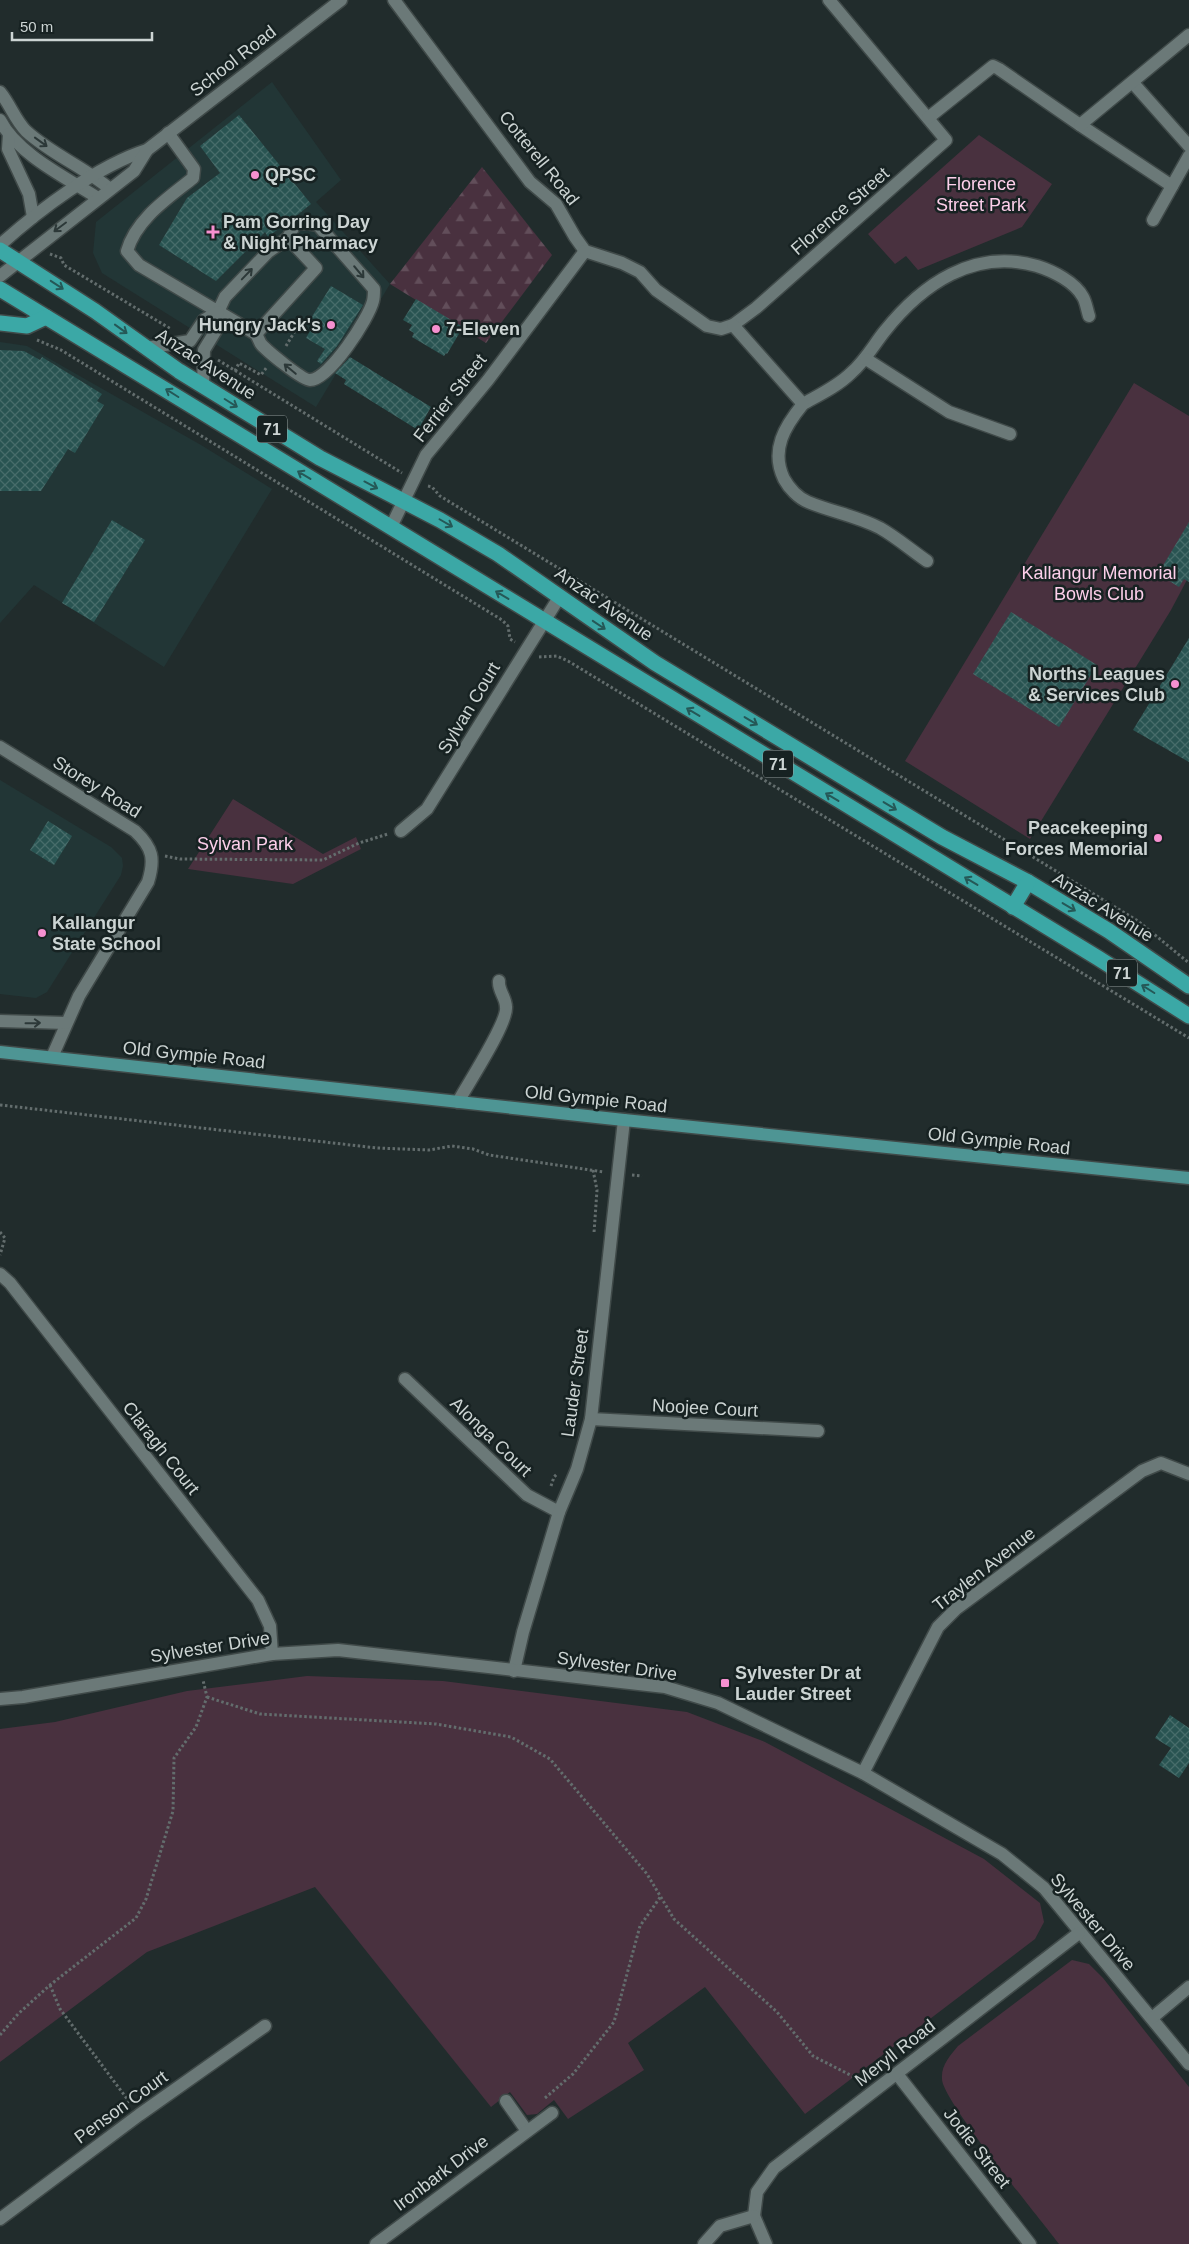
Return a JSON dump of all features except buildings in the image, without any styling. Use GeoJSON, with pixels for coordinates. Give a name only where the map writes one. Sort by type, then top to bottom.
{"type":"FeatureCollection","features":[{"type":"Feature","properties":{"kind":"highway","name":"Anzac Avenue"},"geometry":{"type":"LineString","coordinates":[[0,250],[95,310],[146,348],[203,386],[320,458],[440,520],[498,554],[655,663],[942,837],[1028,882],[1109,931],[1189,986]]}},
{"type":"Feature","properties":{"kind":"highway","name":"71"},"geometry":{"type":"LineString","coordinates":[[0,289],[1189,1016]]}},
{"type":"Feature","properties":{"kind":"highway"},"geometry":{"type":"LineString","coordinates":[[0,324],[27,326],[46,317]]}},
{"type":"Feature","properties":{"kind":"highway"},"geometry":{"type":"LineString","coordinates":[[1012,907],[1028,882]]}},
{"type":"Feature","properties":{"kind":"main road","name":"Old Gympie Road"},"geometry":{"type":"LineString","coordinates":[[0,1052],[624,1120],[1189,1178]]}},
{"type":"Feature","properties":{"kind":"street","name":"School Road"},"geometry":{"type":"LineString","coordinates":[[0,276],[134,171],[147,150],[340,0]]}},
{"type":"Feature","properties":{"kind":"street","name":"Cotterell Road"},"geometry":{"type":"LineString","coordinates":[[394,0],[530,182],[556,204],[575,238],[585,251]]}},
{"type":"Feature","properties":{"kind":"street"},"geometry":{"type":"LineString","coordinates":[[829,0],[928,118],[993,66],[999,68],[1080,126],[1172,186]]}},
{"type":"Feature","properties":{"kind":"street"},"geometry":{"type":"LineString","coordinates":[[1080,126],[1189,35]]}},
{"type":"Feature","properties":{"kind":"street"},"geometry":{"type":"LineString","coordinates":[[1133,82],[1189,146]]}},
{"type":"Feature","properties":{"kind":"street"},"geometry":{"type":"LineString","coordinates":[[0,92],[11,105],[19,122],[32,136],[94,175],[110,188]]}},
{"type":"Feature","properties":{"kind":"street","name":"Florence Street"},"geometry":{"type":"LineString","coordinates":[[733,325],[763,302],[946,140],[928,118]]}},
{"type":"Feature","properties":{"kind":"street"},"geometry":{"type":"LineString","coordinates":[[0,120],[9,134],[27,150],[98,198]]}},
{"type":"Feature","properties":{"kind":"street"},"geometry":{"type":"LineString","coordinates":[[168,133],[194,169],[193,178],[152,212],[131,237],[127,250],[139,265],[218,312],[256,334],[262,344],[285,365],[306,380],[321,377],[332,367],[356,334],[373,302],[374,289],[318,225],[307,222],[295,224],[288,238],[268,252],[225,297],[218,312],[218,327],[204,350],[203,386]]}},
{"type":"Feature","properties":{"kind":"street"},"geometry":{"type":"LineString","coordinates":[[9,134],[8,149],[28,194],[33,218]]}},
{"type":"Feature","properties":{"kind":"street","name":"School Road"},"geometry":{"type":"LineString","coordinates":[[0,245],[33,218],[94,175],[124,157],[147,150]]}},
{"type":"Feature","properties":{"kind":"street"},"geometry":{"type":"LineString","coordinates":[[1153,220],[1189,156]]}},
{"type":"Feature","properties":{"kind":"street"},"geometry":{"type":"LineString","coordinates":[[256,334],[316,268],[288,238]]}},
{"type":"Feature","properties":{"kind":"street"},"geometry":{"type":"LineString","coordinates":[[585,251],[622,263],[640,272],[656,290],[707,326],[721,329],[733,325],[804,404]]}},
{"type":"Feature","properties":{"kind":"street","name":"Ferrier Street"},"geometry":{"type":"LineString","coordinates":[[390,527],[426,455],[488,380],[585,251]]}},
{"type":"Feature","properties":{"kind":"street"},"geometry":{"type":"LineString","coordinates":[[927,561],[881,528],[852,516],[807,502],[789,488],[779,469],[778,447],[788,422],[804,404],[850,375],[866,359],[884,332],[920,295],[945,276],[970,265],[1000,260],[1023,262],[1048,269],[1069,282],[1083,297],[1089,316]]}},
{"type":"Feature","properties":{"kind":"street"},"geometry":{"type":"LineString","coordinates":[[146,348],[190,341],[204,320],[218,312]]}},
{"type":"Feature","properties":{"kind":"street"},"geometry":{"type":"LineString","coordinates":[[866,359],[949,412],[1010,434]]}},
{"type":"Feature","properties":{"kind":"street","name":"Sylvan Court"},"geometry":{"type":"LineString","coordinates":[[401,831],[428,809],[526,648],[560,596]]}},
{"type":"Feature","properties":{"kind":"street","name":"Storey Road"},"geometry":{"type":"LineString","coordinates":[[0,747],[135,831],[146,840],[152,854]]}},
{"type":"Feature","properties":{"kind":"street"},"geometry":{"type":"LineString","coordinates":[[52,1057],[66,1023],[90,978],[148,882],[152,869],[152,854]]}},
{"type":"Feature","properties":{"kind":"street"},"geometry":{"type":"LineString","coordinates":[[458,1102],[502,1022],[506,1007],[498,989],[499,981]]}},
{"type":"Feature","properties":{"kind":"street"},"geometry":{"type":"LineString","coordinates":[[0,1022],[66,1023]]}},
{"type":"Feature","properties":{"kind":"street","name":"Lauder Street"},"geometry":{"type":"LineString","coordinates":[[514,1670],[523,1632],[559,1512],[578,1470],[591,1419],[624,1120]]}},
{"type":"Feature","properties":{"kind":"street","name":"Claragh Court"},"geometry":{"type":"LineString","coordinates":[[0,1274],[10,1283],[258,1600],[270,1626],[272,1654]]}},
{"type":"Feature","properties":{"kind":"street","name":"Alonga Court"},"geometry":{"type":"LineString","coordinates":[[405,1379],[527,1495],[559,1512]]}},
{"type":"Feature","properties":{"kind":"street","name":"Noojee Court"},"geometry":{"type":"LineString","coordinates":[[591,1419],[818,1431]]}},
{"type":"Feature","properties":{"kind":"street","name":"Traylen Avenue"},"geometry":{"type":"LineString","coordinates":[[863,1773],[938,1627],[956,1609],[1142,1471],[1161,1463],[1189,1474]]}},
{"type":"Feature","properties":{"kind":"street","name":"Sylvester Drive"},"geometry":{"type":"LineString","coordinates":[[0,1699],[37,1695],[199,1665],[272,1654],[338,1650],[665,1687],[718,1703],[863,1773],[1002,1854],[1044,1888],[1189,2064]]}},
{"type":"Feature","properties":{"kind":"street","name":"Meryll Road"},"geometry":{"type":"LineString","coordinates":[[754,2216],[757,2192],[774,2168],[1079,1932]]}},
{"type":"Feature","properties":{"kind":"street"},"geometry":{"type":"LineString","coordinates":[[1152,2018],[1189,1987]]}},
{"type":"Feature","properties":{"kind":"street","name":"Penson Court"},"geometry":{"type":"LineString","coordinates":[[0,2220],[139,2115],[265,2026]]}},
{"type":"Feature","properties":{"kind":"street","name":"Jodie Street"},"geometry":{"type":"LineString","coordinates":[[897,2074],[1030,2244]]}},
{"type":"Feature","properties":{"kind":"street"},"geometry":{"type":"LineString","coordinates":[[506,2101],[527,2131]]}},
{"type":"Feature","properties":{"kind":"street","name":"Ironbark Drive"},"geometry":{"type":"LineString","coordinates":[[376,2244],[552,2113]]}},
{"type":"Feature","properties":{"kind":"street"},"geometry":{"type":"LineString","coordinates":[[704,2244],[720,2226],[754,2216],[766,2244]]}},
{"type":"Feature","properties":{"kind":"path"},"geometry":{"type":"LineString","coordinates":[[55,258],[61,258],[64,264],[190,341]]}},
{"type":"Feature","properties":{"kind":"path"},"geometry":{"type":"LineString","coordinates":[[32,339],[61,350],[502,620],[508,626],[510,639],[540,657],[556,656],[568,661],[1189,1038]]}},
{"type":"Feature","properties":{"kind":"path"},"geometry":{"type":"LineString","coordinates":[[204,350],[413,480],[432,487],[440,496],[1031,854],[1138,921],[1189,963]]}},
{"type":"Feature","properties":{"kind":"path"},"geometry":{"type":"LineString","coordinates":[[152,854],[180,859],[323,860],[359,843],[401,831]]}},
{"type":"Feature","properties":{"kind":"path"},"geometry":{"type":"LineString","coordinates":[[0,1105],[377,1148],[428,1150],[459,1147],[473,1149],[489,1155],[642,1176]]}},
{"type":"Feature","properties":{"kind":"path"},"geometry":{"type":"LineString","coordinates":[[593,1170],[597,1190],[594,1239]]}},
{"type":"Feature","properties":{"kind":"path"},"geometry":{"type":"LineString","coordinates":[[0,1232],[5,1238],[0,1255]]}},
{"type":"Feature","properties":{"kind":"path"},"geometry":{"type":"LineString","coordinates":[[545,1506],[554,1477],[562,1471]]}},
{"type":"Feature","properties":{"kind":"path"},"geometry":{"type":"LineString","coordinates":[[0,2035],[18,2014],[50,1985],[136,1918],[146,1899],[173,1810],[174,1758],[196,1727],[207,1697],[199,1665]]}},
{"type":"Feature","properties":{"kind":"path"},"geometry":{"type":"LineString","coordinates":[[207,1697],[260,1714],[436,1724],[511,1737],[550,1759],[647,1874],[674,1919],[777,2012],[813,2056],[878,2089]]}},
{"type":"Feature","properties":{"kind":"path"},"geometry":{"type":"LineString","coordinates":[[540,2102],[573,2074],[614,2022],[640,1926],[661,1896]]}},
{"type":"Feature","properties":{"kind":"path"},"geometry":{"type":"LineString","coordinates":[[50,1985],[60,2009],[139,2115]]}},
{"type":"Feature","properties":{"kind":"shaded area"},"geometry":{"type":"Polygon","coordinates":[[[272,82],[341,180],[316,202],[390,284],[316,407],[102,273],[93,253],[96,222],[272,82]]]}},
{"type":"Feature","properties":{"kind":"shaded area"},"geometry":{"type":"Polygon","coordinates":[[[0,342],[27,346],[201,445],[272,489],[164,667],[34,585],[0,623],[0,342]]]}},
{"type":"Feature","properties":{"kind":"shaded area","name":"Kallangur State School"},"geometry":{"type":"Polygon","coordinates":[[[0,780],[111,847],[122,858],[121,875],[47,992],[36,998],[0,994],[0,780]]]}},
{"type":"Feature","properties":{"kind":"green space","name":"Florence Street Park"},"geometry":{"type":"Polygon","coordinates":[[[979,135],[1052,184],[1022,227],[918,270],[906,256],[895,264],[868,234],[979,135]]]}},
{"type":"Feature","properties":{"kind":"green space"},"geometry":{"type":"Polygon","coordinates":[[[482,167],[552,255],[486,343],[390,284],[482,167]]]}},
{"type":"Feature","properties":{"kind":"green space","name":"Kallangur Memorial Bowls Club"},"geometry":{"type":"Polygon","coordinates":[[[1134,383],[1189,416],[1189,576],[1171,610],[1030,839],[905,761],[1134,383]]]}},
{"type":"Feature","properties":{"kind":"green space","name":"Sylvan Park"},"geometry":{"type":"Polygon","coordinates":[[[233,799],[323,854],[356,837],[361,849],[293,884],[188,869],[233,799]]]}},
{"type":"Feature","properties":{"kind":"green space"},"geometry":{"type":"Polygon","coordinates":[[[307,1676],[443,1681],[687,1712],[765,1742],[984,1859],[1040,1903],[1044,1922],[1035,1939],[805,2114],[705,1987],[628,2043],[644,2070],[568,2119],[554,2100],[537,2114],[527,2115],[510,2092],[491,2107],[315,1887],[147,1952],[0,2062],[0,1729],[55,1722],[187,1691],[307,1676]]]}},
{"type":"Feature","properties":{"kind":"green space"},"geometry":{"type":"Polygon","coordinates":[[[1072,1960],[1089,1964],[1103,1978],[1189,2087],[1189,2244],[1059,2244],[974,2134],[946,2091],[942,2079],[943,2069],[958,2046],[1072,1960]]]}},
{"type":"Feature","properties":{"kind":"place","name":"QPSC"},"geometry":{"type":"Point","coordinates":[255,175]}},
{"type":"Feature","properties":{"kind":"place","name":"Pam Gorring Day & Night Pharmacy"},"geometry":{"type":"Point","coordinates":[213,232]}},
{"type":"Feature","properties":{"kind":"place","name":"Hungry Jack's"},"geometry":{"type":"Point","coordinates":[331,325]}},
{"type":"Feature","properties":{"kind":"place","name":"7-Eleven"},"geometry":{"type":"Point","coordinates":[436,329]}},
{"type":"Feature","properties":{"kind":"place","name":"Norths Leagues & Services Club"},"geometry":{"type":"Point","coordinates":[1175,684]}},
{"type":"Feature","properties":{"kind":"place","name":"Peacekeeping Forces Memorial"},"geometry":{"type":"Point","coordinates":[1158,838]}},
{"type":"Feature","properties":{"kind":"place","name":"Kallangur State School"},"geometry":{"type":"Point","coordinates":[42,933]}},
{"type":"Feature","properties":{"kind":"place","name":"Sylvester Dr at Lauder Street"},"geometry":{"type":"Point","coordinates":[725,1683]}}]}
